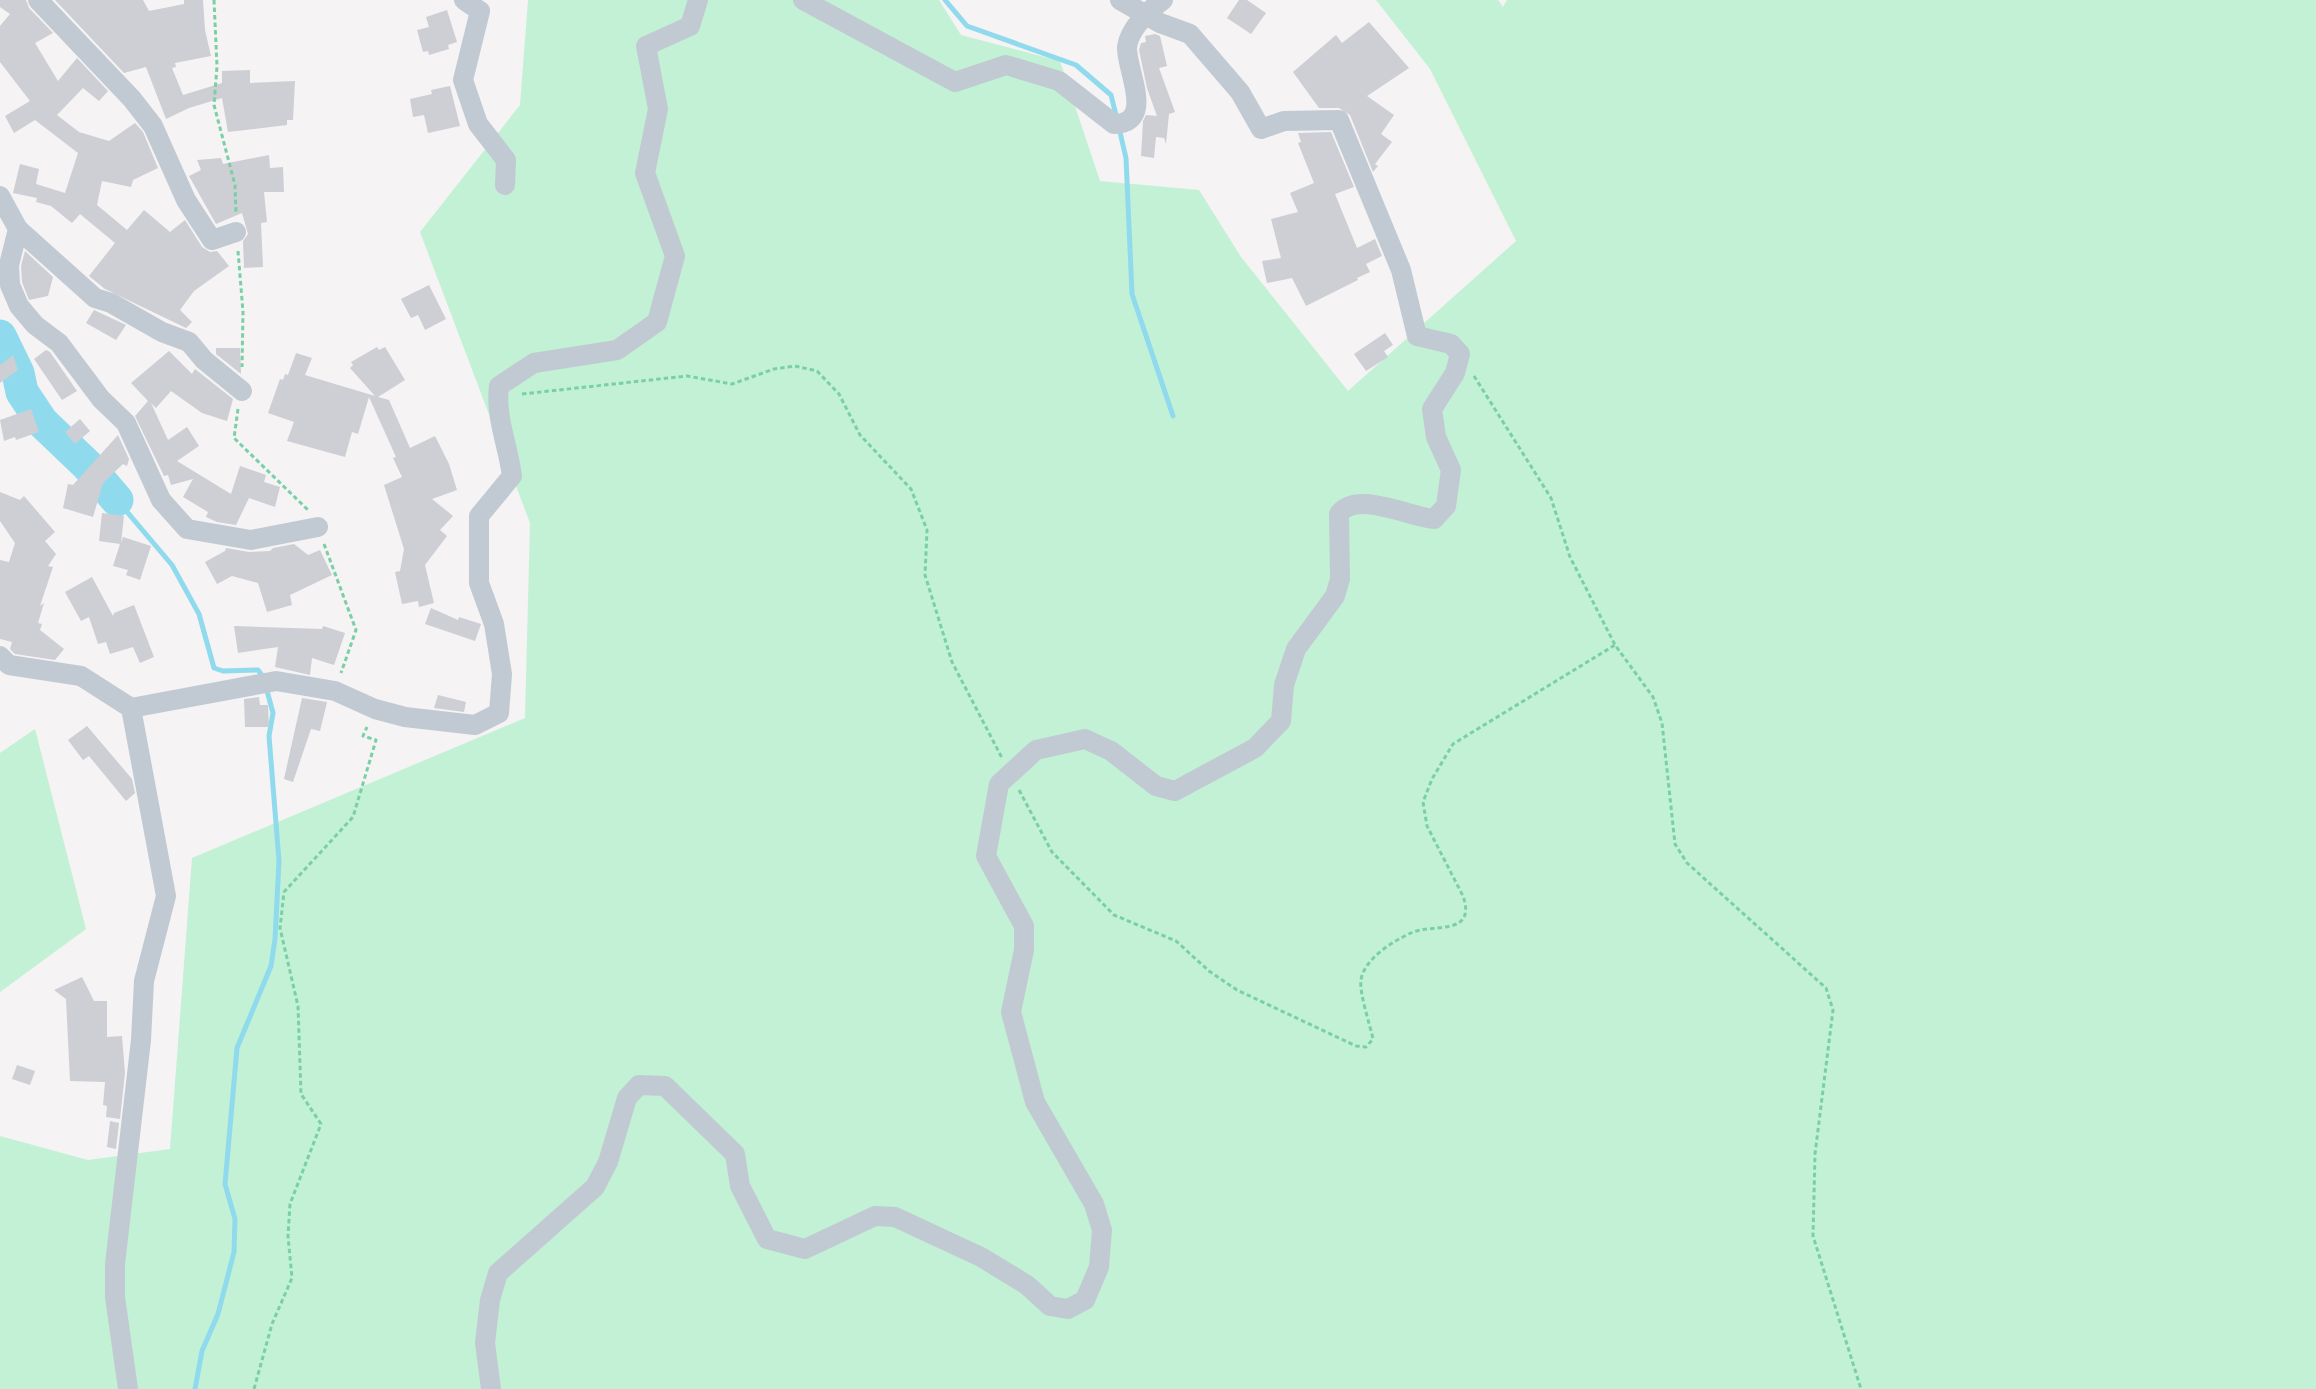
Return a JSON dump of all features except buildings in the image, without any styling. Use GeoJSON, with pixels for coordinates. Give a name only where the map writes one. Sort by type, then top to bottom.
{"type":"FeatureCollection","features":[{"type":"Feature","properties":{"kind":"street"},"geometry":{"type":"LineString","coordinates":[[38,0],[132,99],[153,126],[186,200],[212,240],[236,232]]}},
{"type":"Feature","properties":{"kind":"street"},"geometry":{"type":"LineString","coordinates":[[464,0],[480,11],[463,80],[478,124],[506,160],[505,185]]}},
{"type":"Feature","properties":{"kind":"street"},"geometry":{"type":"LineString","coordinates":[[0,656],[9,665],[81,676],[131,708],[276,681],[335,691],[375,709],[405,717],[475,725],[499,713],[502,674],[494,624],[479,583],[479,516],[512,476],[509,448],[496,408],[499,386],[534,363],[617,350],[657,322],[675,256],[645,173],[658,109],[646,46],[690,26],[699,0]]}},
{"type":"Feature","properties":{"kind":"street"},"geometry":{"type":"LineString","coordinates":[[803,0],[955,82],[1006,65],[1059,81],[1114,124],[1124,124],[1132,118],[1138,106],[1127,46],[1144,14],[1163,0]]}},
{"type":"Feature","properties":{"kind":"street"},"geometry":{"type":"LineString","coordinates":[[491,1389],[484,1343],[490,1300],[498,1274],[595,1187],[608,1162],[627,1098],[639,1085],[665,1086],[735,1154],[740,1186],[767,1239],[805,1249],[875,1216],[894,1217],[981,1257],[1027,1284],[1050,1305],[1068,1309],[1085,1300],[1099,1267],[1102,1230],[1094,1204],[1035,1102],[1011,1012],[1024,950],[1024,926],[986,856],[999,784],[1036,750],[1085,739],[1111,751],[1156,786],[1175,792],[1255,748],[1281,721],[1284,685],[1296,649],[1335,596],[1340,579],[1339,514],[1343,508],[1351,503],[1380,506],[1434,519],[1446,506],[1451,470],[1436,437],[1432,409],[1455,373],[1460,354],[1451,344],[1417,336],[1401,270],[1339,120],[1284,121],[1261,129],[1240,92],[1190,34],[1144,14],[1120,0]]}},
{"type":"Feature","properties":{"kind":"street"},"geometry":{"type":"LineString","coordinates":[[0,196],[18,229],[95,298],[111,303],[162,332],[189,342],[204,360],[242,391]]}},
{"type":"Feature","properties":{"kind":"street"},"geometry":{"type":"LineString","coordinates":[[18,229],[9,265],[10,285],[19,306],[35,325],[59,343],[101,399],[126,423],[161,500],[188,529],[251,540],[318,527]]}},
{"type":"Feature","properties":{"kind":"street"},"geometry":{"type":"LineString","coordinates":[[128,1389],[116,1297],[115,1264],[141,1040],[144,981],[166,896],[131,708]]}},
{"type":"Feature","properties":{"kind":"path"},"geometry":{"type":"LineString","coordinates":[[214,0],[218,66],[214,105],[235,185],[236,232]]}},
{"type":"Feature","properties":{"kind":"path"},"geometry":{"type":"LineString","coordinates":[[1460,354],[1551,498],[1570,557],[1615,645],[1653,697],[1662,723],[1676,844],[1687,863],[1826,988],[1833,1010],[1815,1154],[1813,1236],[1860,1389]]}},
{"type":"Feature","properties":{"kind":"path"},"geometry":{"type":"LineString","coordinates":[[523,370],[514,395],[687,376],[732,384],[774,369],[795,366],[817,370],[839,394],[860,435],[911,489],[927,530],[925,575],[952,662],[1052,852],[1114,915],[1176,941],[1209,971],[1237,990],[1356,1046],[1366,1047],[1373,1039],[1360,981],[1370,960],[1412,933],[1455,926],[1464,917],[1466,907],[1426,826],[1423,802],[1431,779],[1453,744],[1615,645]]}},
{"type":"Feature","properties":{"kind":"path"},"geometry":{"type":"LineString","coordinates":[[318,527],[356,630],[335,691]]}},
{"type":"Feature","properties":{"kind":"path"},"geometry":{"type":"LineString","coordinates":[[254,1389],[272,1324],[292,1278],[288,1236],[290,1204],[321,1124],[302,1094],[298,1006],[280,927],[284,892],[352,817],[376,741],[363,736],[375,709]]}},
{"type":"Feature","properties":{"kind":"green space"},"geometry":{"type":"Polygon","coordinates":[[[528,0],[939,0],[961,35],[1060,61],[1100,181],[1199,190],[1241,257],[1348,391],[1516,241],[1430,69],[1376,0],[1498,0],[1503,7],[1507,0],[2316,0],[2316,1389],[0,1389],[0,1136],[88,1160],[170,1149],[192,858],[525,718],[530,523],[420,232],[520,105],[528,0]]]}},
{"type":"Feature","properties":{"kind":"green space"},"geometry":{"type":"Polygon","coordinates":[[[35,729],[86,929],[0,992],[0,753],[35,729]]]}},
{"type":"Feature","properties":{"kind":"waterway"},"geometry":{"type":"LineString","coordinates":[[945,0],[967,26],[1076,65],[1111,95],[1117,119]]}},
{"type":"Feature","properties":{"kind":"waterway"},"geometry":{"type":"LineString","coordinates":[[1119,128],[1126,158],[1132,294],[1173,416]]}},
{"type":"Feature","properties":{"kind":"waterway"},"geometry":{"type":"LineString","coordinates":[[0,336],[18,373],[22,392],[42,422],[87,465],[117,500]]}},
{"type":"Feature","properties":{"kind":"waterway"},"geometry":{"type":"LineString","coordinates":[[117,500],[172,565],[199,614],[214,668],[223,671],[258,670],[264,678]]}},
{"type":"Feature","properties":{"kind":"waterway"},"geometry":{"type":"LineString","coordinates":[[195,1389],[202,1351],[218,1314],[234,1252],[235,1219],[225,1184],[237,1048],[271,966],[275,939],[279,861],[269,736],[273,713],[266,687]]}}]}
